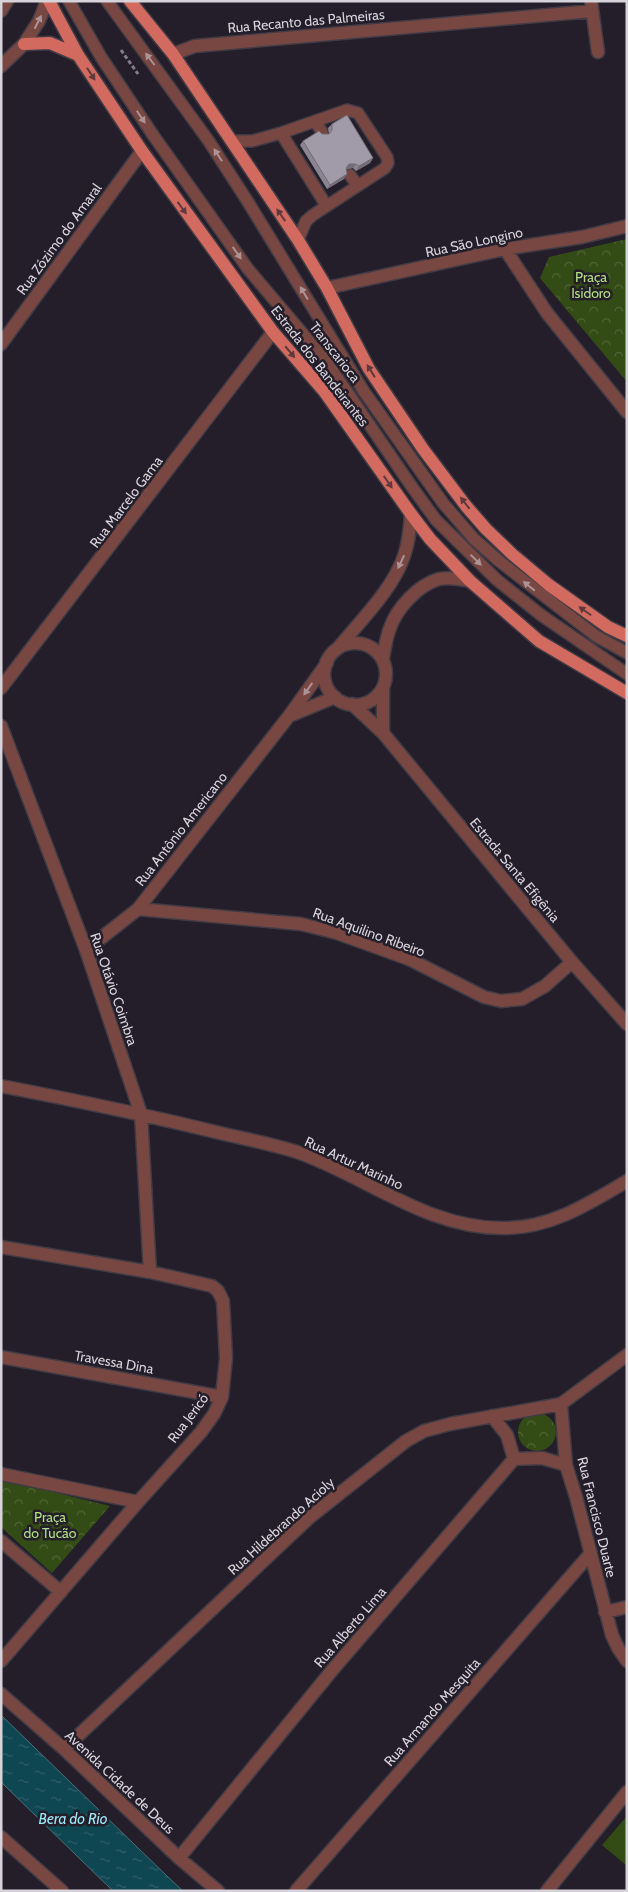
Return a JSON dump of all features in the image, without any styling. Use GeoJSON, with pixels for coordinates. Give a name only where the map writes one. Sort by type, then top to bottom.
{"type":"FeatureCollection","features":[{"type":"Feature","properties":{"kind":"main road","name":"Estrada dos Bandeirantes"},"geometry":{"type":"LineString","coordinates":[[48,1],[78,55],[142,151],[273,332],[324,391],[430,539],[470,581],[539,641],[627,694]]}},
{"type":"Feature","properties":{"kind":"main road"},"geometry":{"type":"LineString","coordinates":[[130,1],[173,54],[298,240],[327,288],[369,369],[423,449],[486,529],[512,554],[549,585],[608,627],[627,636]]}},
{"type":"Feature","properties":{"kind":"main road"},"geometry":{"type":"LineString","coordinates":[[24,44],[35,42],[50,43],[78,55]]}},
{"type":"Feature","properties":{"kind":"street"},"geometry":{"type":"LineString","coordinates":[[1,11],[7,1]]}},
{"type":"Feature","properties":{"kind":"street"},"geometry":{"type":"LineString","coordinates":[[1,66],[24,44],[39,21],[48,1]]}},
{"type":"Feature","properties":{"kind":"street","name":"Rua Recanto das Palmeiras"},"geometry":{"type":"LineString","coordinates":[[173,54],[195,46],[592,6],[598,52]]}},
{"type":"Feature","properties":{"kind":"street","name":"Rua Zózimo do Amaral"},"geometry":{"type":"LineString","coordinates":[[1,344],[142,151]]}},
{"type":"Feature","properties":{"kind":"street","name":"Rua São Longino"},"geometry":{"type":"LineString","coordinates":[[327,288],[505,249],[582,237],[627,226]]}},
{"type":"Feature","properties":{"kind":"street"},"geometry":{"type":"LineString","coordinates":[[505,249],[547,313],[627,412]]}},
{"type":"Feature","properties":{"kind":"street","name":"Rua Marcelo Gama"},"geometry":{"type":"LineString","coordinates":[[1,688],[273,332]]}},
{"type":"Feature","properties":{"kind":"street"},"geometry":{"type":"LineString","coordinates":[[411,514],[408,545],[404,558],[391,583],[339,648],[331,655],[327,663],[326,681],[329,690],[335,697],[342,702],[361,704],[370,701],[378,695],[386,678],[383,658],[390,627],[408,600],[426,585],[440,579],[456,578],[470,581]]}},
{"type":"Feature","properties":{"kind":"street"},"geometry":{"type":"LineString","coordinates":[[339,648],[348,644],[358,643],[372,648],[383,658]]}},
{"type":"Feature","properties":{"kind":"street","name":"Rua Antônio Americano"},"geometry":{"type":"LineString","coordinates":[[86,950],[138,909],[289,716],[327,663]]}},
{"type":"Feature","properties":{"kind":"street"},"geometry":{"type":"LineString","coordinates":[[383,687],[383,733]]}},
{"type":"Feature","properties":{"kind":"street","name":"Rua Antônio Americano"},"geometry":{"type":"LineString","coordinates":[[289,716],[335,697]]}},
{"type":"Feature","properties":{"kind":"street","name":"Estrada Santa Efigênia"},"geometry":{"type":"LineString","coordinates":[[352,704],[383,733],[572,962],[627,1024]]}},
{"type":"Feature","properties":{"kind":"street","name":"Rua Otávio Coimbra"},"geometry":{"type":"LineString","coordinates":[[1,726],[86,950],[141,1114],[150,1272]]}},
{"type":"Feature","properties":{"kind":"street","name":"Rua Aquilino Ribeiro"},"geometry":{"type":"LineString","coordinates":[[138,909],[301,924],[336,933],[409,959],[484,997],[501,1001],[522,998],[545,986],[572,962]]}},
{"type":"Feature","properties":{"kind":"street","name":"Rua Artur Marinho"},"geometry":{"type":"LineString","coordinates":[[1,1086],[141,1114],[296,1152],[340,1169],[412,1206],[471,1226],[504,1228],[535,1226],[564,1217],[627,1181]]}},
{"type":"Feature","properties":{"kind":"street","name":"Rua Jericó"},"geometry":{"type":"LineString","coordinates":[[1,1247],[150,1272],[212,1286],[218,1291],[223,1301],[226,1358],[222,1397],[214,1414],[201,1432],[1,1661]]}},
{"type":"Feature","properties":{"kind":"street"},"geometry":{"type":"LineString","coordinates":[[561,1404],[627,1355]]}},
{"type":"Feature","properties":{"kind":"street","name":"Travessa Dina"},"geometry":{"type":"LineString","coordinates":[[1,1357],[222,1397]]}},
{"type":"Feature","properties":{"kind":"street","name":"Rua Hildebrando Acioly"},"geometry":{"type":"LineString","coordinates":[[64,1749],[310,1517],[385,1456],[424,1431],[492,1416],[561,1404]]}},
{"type":"Feature","properties":{"kind":"street","name":"Rua Francisco Duarte"},"geometry":{"type":"LineString","coordinates":[[561,1404],[566,1465],[614,1642],[627,1661]]}},
{"type":"Feature","properties":{"kind":"street"},"geometry":{"type":"LineString","coordinates":[[492,1416],[507,1435],[514,1459],[542,1458],[566,1465]]}},
{"type":"Feature","properties":{"kind":"street","name":"Rua Alberto Lima"},"geometry":{"type":"LineString","coordinates":[[179,1858],[334,1668],[514,1459]]}},
{"type":"Feature","properties":{"kind":"street"},"geometry":{"type":"LineString","coordinates":[[1,1474],[138,1502]]}},
{"type":"Feature","properties":{"kind":"street"},"geometry":{"type":"LineString","coordinates":[[1,1541],[60,1592]]}},
{"type":"Feature","properties":{"kind":"street","name":"Rua Armando Mesquita"},"geometry":{"type":"LineString","coordinates":[[296,1891],[591,1553]]}},
{"type":"Feature","properties":{"kind":"street"},"geometry":{"type":"LineString","coordinates":[[605,1612],[627,1607]]}},
{"type":"Feature","properties":{"kind":"street","name":"Avenida Cidade de Deus"},"geometry":{"type":"LineString","coordinates":[[1,1694],[64,1749],[179,1858],[218,1891]]}},
{"type":"Feature","properties":{"kind":"street"},"geometry":{"type":"LineString","coordinates":[[547,1891],[627,1792]]}},
{"type":"Feature","properties":{"kind":"street"},"geometry":{"type":"LineString","coordinates":[[1,1837],[62,1891]]}},
{"type":"Feature","properties":{"kind":"lane","name":"Transcarioca"},"geometry":{"type":"LineString","coordinates":[[69,1],[106,64],[153,136],[248,269],[326,361],[436,520],[497,580],[550,621],[627,674]]}},
{"type":"Feature","properties":{"kind":"lane","name":"Transcarioca"},"geometry":{"type":"LineString","coordinates":[[107,1],[208,140],[363,390],[443,503],[474,539],[499,561],[596,636],[627,653]]}},
{"type":"Feature","properties":{"kind":"lane"},"geometry":{"type":"LineString","coordinates":[[231,142],[252,141],[347,110],[358,113],[387,157],[388,163],[385,168],[326,205],[306,222],[298,240]]}},
{"type":"Feature","properties":{"kind":"lane"},"geometry":{"type":"LineString","coordinates":[[315,121],[322,132]]}},
{"type":"Feature","properties":{"kind":"lane"},"geometry":{"type":"LineString","coordinates":[[281,133],[326,205]]}},
{"type":"Feature","properties":{"kind":"lane"},"geometry":{"type":"LineString","coordinates":[[350,175],[358,185]]}},
{"type":"Feature","properties":{"kind":"path"},"geometry":{"type":"LineString","coordinates":[[118,45],[138,74]]}},
{"type":"Feature","properties":{"kind":"green space","name":"Praça Isidoro"},"geometry":{"type":"Polygon","coordinates":[[[627,239],[627,382],[540,278],[549,257],[627,239]]]}},
{"type":"Feature","properties":{"kind":"green space"},"geometry":{"type":"Polygon","coordinates":[[[537,1413],[551,1418],[556,1432],[551,1446],[537,1451],[523,1446],[518,1432],[523,1418],[537,1413]]]}},
{"type":"Feature","properties":{"kind":"green space","name":"Praça do Tucão"},"geometry":{"type":"Polygon","coordinates":[[[1,1479],[110,1506],[52,1573],[1,1527],[1,1479]]]}},
{"type":"Feature","properties":{"kind":"green space"},"geometry":{"type":"Polygon","coordinates":[[[627,1816],[627,1866],[602,1845],[627,1816]]]}},
{"type":"Feature","properties":{"kind":"water","name":"Bera do Rio"},"geometry":{"type":"Polygon","coordinates":[[[1,1715],[183,1891],[113,1891],[1,1782],[1,1715]]]}},
{"type":"Feature","properties":{"kind":"building"},"geometry":{"type":"Polygon","coordinates":[[[347,115],[373,158],[359,166],[349,164],[346,168],[347,174],[330,185],[303,141],[319,131],[322,134],[329,134],[332,130],[332,124],[347,115]]]}}]}
